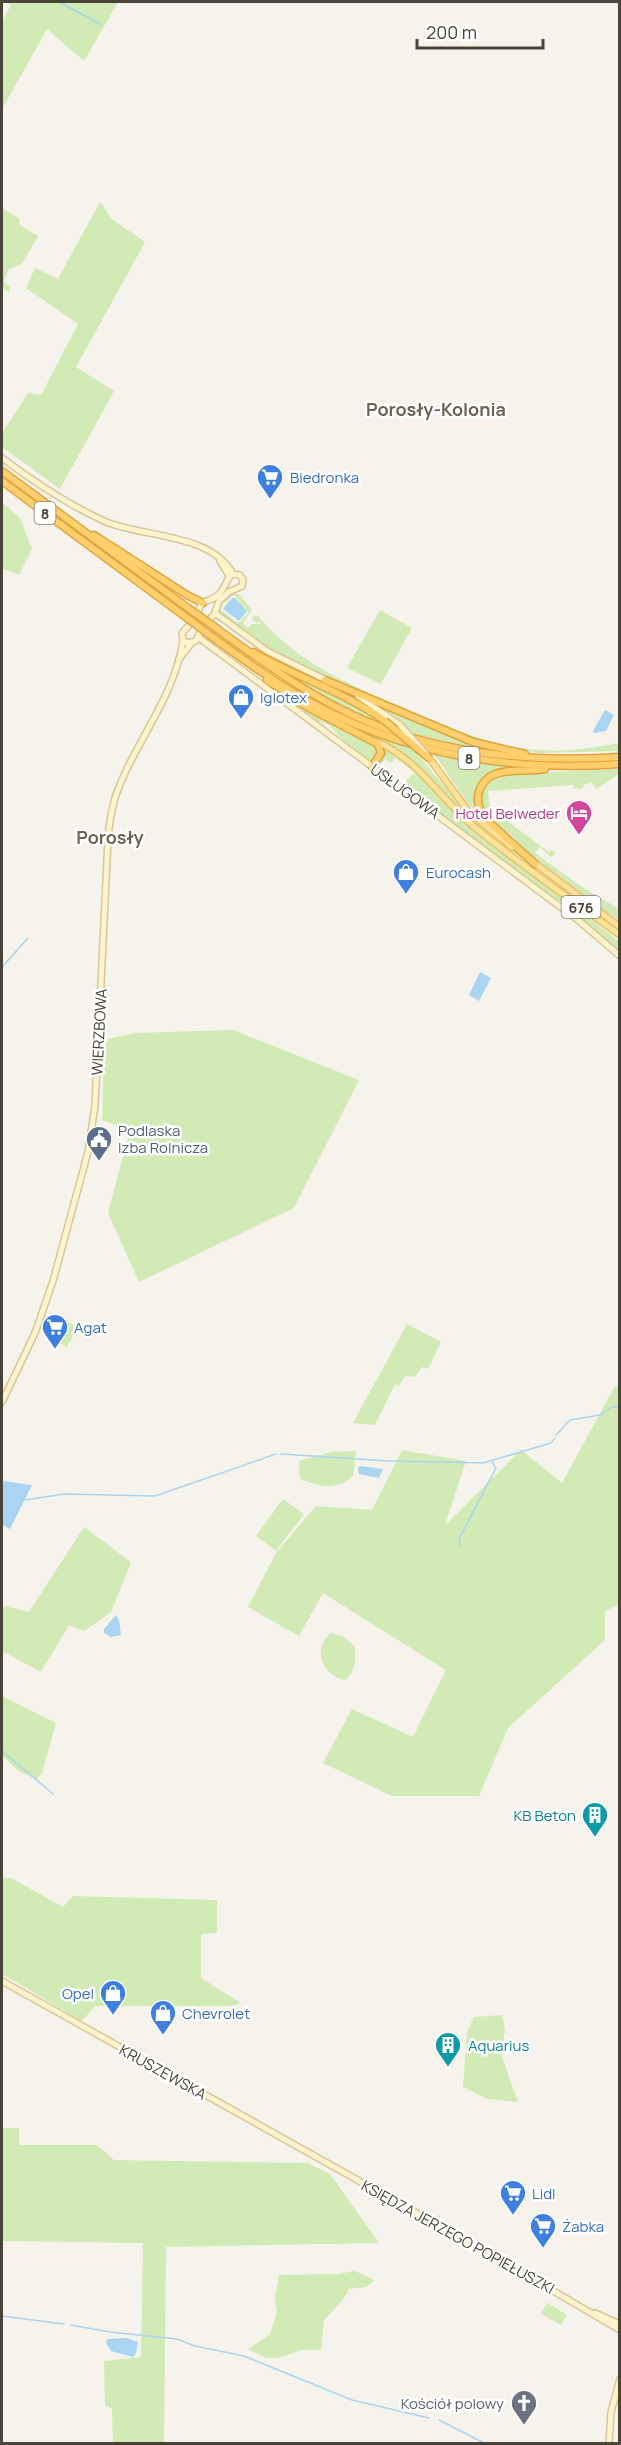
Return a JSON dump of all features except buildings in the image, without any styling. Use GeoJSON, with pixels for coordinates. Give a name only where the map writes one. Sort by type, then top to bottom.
{"type":"FeatureCollection","features":[{"type":"Feature","properties":{"kind":"highway","name":"8"},"geometry":{"type":"LineString","coordinates":[[2,471],[294,684],[329,704],[411,738],[465,750],[514,757],[620,757]]}},
{"type":"Feature","properties":{"kind":"highway","name":"8"},"geometry":{"type":"LineString","coordinates":[[2,481],[244,660],[309,701],[396,741],[478,760],[564,767],[620,764]]}},
{"type":"Feature","properties":{"kind":"highway"},"geometry":{"type":"LineString","coordinates":[[70,521],[119,549],[187,595],[206,602]]}},
{"type":"Feature","properties":{"kind":"highway"},"geometry":{"type":"LineString","coordinates":[[229,637],[288,671],[356,702],[385,721],[430,759]]}},
{"type":"Feature","properties":{"kind":"highway"},"geometry":{"type":"LineString","coordinates":[[244,660],[287,695],[378,744],[381,750],[379,758],[372,767]]}},
{"type":"Feature","properties":{"kind":"highway"},"geometry":{"type":"LineString","coordinates":[[325,680],[473,742],[549,758]]}},
{"type":"Feature","properties":{"kind":"highway"},"geometry":{"type":"LineString","coordinates":[[535,864],[486,818],[478,806],[479,792],[483,783],[495,774],[564,767]]}},
{"type":"Feature","properties":{"kind":"main road","name":"676"},"geometry":{"type":"LineString","coordinates":[[370,739],[392,749],[413,764],[474,826],[620,935]]}},
{"type":"Feature","properties":{"kind":"main road","name":"676"},"geometry":{"type":"LineString","coordinates":[[430,759],[477,819],[620,927]]}},
{"type":"Feature","properties":{"kind":"main road"},"geometry":{"type":"LineString","coordinates":[[607,917],[620,921]]}},
{"type":"Feature","properties":{"kind":"street"},"geometry":{"type":"LineString","coordinates":[[2,458],[57,497],[105,521],[192,543],[208,550],[230,568],[230,577],[233,590],[239,589],[243,582],[240,575],[230,577]]}},
{"type":"Feature","properties":{"kind":"street","name":"WIERZBOWA"},"geometry":{"type":"LineString","coordinates":[[2,1402],[45,1306],[90,1141],[95,1106],[107,862],[112,811],[120,784],[158,712],[178,660],[183,632],[206,602],[221,593],[230,577]]}},
{"type":"Feature","properties":{"kind":"street","name":"WIERZBOWA"},"geometry":{"type":"LineString","coordinates":[[178,660],[194,641],[225,594],[233,590]]}},
{"type":"Feature","properties":{"kind":"street"},"geometry":{"type":"LineString","coordinates":[[206,602],[267,651],[373,705],[416,740],[430,759]]}},
{"type":"Feature","properties":{"kind":"street","name":"USŁUGOWA"},"geometry":{"type":"LineString","coordinates":[[183,640],[194,641],[216,651],[578,920],[620,956]]}},
{"type":"Feature","properties":{"kind":"street","name":"KRUSZEWSKA"},"geometry":{"type":"LineString","coordinates":[[2,1981],[325,2163]]}},
{"type":"Feature","properties":{"kind":"street","name":"KSIĘDZA JERZEGO POPIEŁUSZKI"},"geometry":{"type":"LineString","coordinates":[[325,2163],[620,2330]]}},
{"type":"Feature","properties":{"kind":"street","name":"KSIĘDZA JERZEGO POPIEŁUSZKI"},"geometry":{"type":"LineString","coordinates":[[591,2312],[620,2324]]}},
{"type":"Feature","properties":{"kind":"street"},"geometry":{"type":"LineString","coordinates":[[609,2444],[611,2412],[620,2379]]}},
{"type":"Feature","properties":{"kind":"green space"},"geometry":{"type":"Polygon","coordinates":[[[5,2],[118,2],[84,61],[47,29],[2,109],[2,22],[11,5],[5,2]]]}},
{"type":"Feature","properties":{"kind":"green space"},"geometry":{"type":"Polygon","coordinates":[[[100,202],[113,220],[145,242],[76,367],[114,391],[60,489],[2,447],[2,433],[28,393],[41,395],[78,324],[26,288],[35,268],[58,279],[100,202]]]}},
{"type":"Feature","properties":{"kind":"green space"},"geometry":{"type":"Polygon","coordinates":[[[2,208],[19,218],[20,225],[38,236],[22,264],[9,269],[4,281],[10,288],[9,292],[2,288],[2,208]]]}},
{"type":"Feature","properties":{"kind":"green space"},"geometry":{"type":"Polygon","coordinates":[[[2,502],[20,518],[32,549],[19,575],[2,568],[2,502]]]}},
{"type":"Feature","properties":{"kind":"green space"},"geometry":{"type":"Polygon","coordinates":[[[231,593],[240,595],[252,610],[243,623],[248,628],[252,624],[261,624],[252,620],[253,616],[257,615],[274,633],[309,661],[348,683],[440,723],[513,747],[551,751],[619,743],[619,751],[540,753],[488,744],[458,734],[307,668],[255,641],[218,613],[217,608],[222,603],[221,610],[237,622],[240,622],[248,612],[235,596],[225,603],[224,601],[231,593]]]}},
{"type":"Feature","properties":{"kind":"green space"},"geometry":{"type":"Polygon","coordinates":[[[380,610],[412,628],[381,684],[347,668],[380,610]]]}},
{"type":"Feature","properties":{"kind":"green space"},"geometry":{"type":"Polygon","coordinates":[[[202,637],[295,703],[375,744],[378,753],[373,760],[369,760],[356,752],[327,724],[313,720],[202,637]]]}},
{"type":"Feature","properties":{"kind":"green space"},"geometry":{"type":"Polygon","coordinates":[[[276,668],[346,701],[386,725],[333,702],[276,668]]]}},
{"type":"Feature","properties":{"kind":"green space"},"geometry":{"type":"Polygon","coordinates":[[[300,699],[363,731],[412,748],[474,821],[619,932],[476,824],[409,759],[390,746],[300,699]]]}},
{"type":"Feature","properties":{"kind":"green space"},"geometry":{"type":"Polygon","coordinates":[[[376,703],[482,747],[502,752],[454,745],[416,735],[376,703]]]}},
{"type":"Feature","properties":{"kind":"green space"},"geometry":{"type":"Polygon","coordinates":[[[383,747],[414,772],[395,758],[391,763],[385,759],[379,767],[384,754],[383,747]]]}},
{"type":"Feature","properties":{"kind":"green space"},"geometry":{"type":"Polygon","coordinates":[[[433,754],[472,763],[521,768],[503,769],[493,773],[476,796],[490,826],[466,801],[433,754]]]}},
{"type":"Feature","properties":{"kind":"green space"},"geometry":{"type":"Polygon","coordinates":[[[619,769],[619,774],[596,789],[592,783],[585,784],[582,789],[574,788],[573,785],[488,791],[490,808],[549,852],[552,850],[556,853],[551,857],[540,847],[535,853],[582,887],[619,909],[618,919],[566,883],[501,829],[487,814],[480,798],[485,784],[503,774],[619,769]]]}},
{"type":"Feature","properties":{"kind":"green space"},"geometry":{"type":"Polygon","coordinates":[[[416,773],[512,857],[619,941],[619,953],[582,919],[404,787],[403,784],[416,773]]]}},
{"type":"Feature","properties":{"kind":"green space"},"geometry":{"type":"Polygon","coordinates":[[[233,1030],[359,1080],[294,1208],[139,1282],[108,1213],[130,1130],[102,1120],[104,1040],[134,1033],[233,1030]]]}},
{"type":"Feature","properties":{"kind":"green space"},"geometry":{"type":"Polygon","coordinates":[[[50,1313],[78,1327],[67,1347],[56,1341],[58,1334],[44,1327],[50,1313]]]}},
{"type":"Feature","properties":{"kind":"green space"},"geometry":{"type":"Polygon","coordinates":[[[407,1324],[441,1342],[428,1369],[422,1367],[415,1377],[405,1376],[399,1386],[395,1384],[375,1425],[353,1423],[407,1324]]]}},
{"type":"Feature","properties":{"kind":"green space"},"geometry":{"type":"Polygon","coordinates":[[[615,1386],[620,1388],[620,1604],[605,1611],[605,1640],[508,1728],[479,1796],[392,1796],[323,1763],[352,1709],[413,1737],[446,1670],[323,1593],[299,1636],[248,1607],[276,1553],[316,1506],[372,1510],[402,1450],[466,1461],[445,1525],[521,1450],[562,1483],[615,1386]]]}},
{"type":"Feature","properties":{"kind":"green space"},"geometry":{"type":"Polygon","coordinates":[[[356,1451],[353,1476],[340,1484],[328,1486],[300,1479],[299,1461],[332,1452],[356,1451]]]}},
{"type":"Feature","properties":{"kind":"green space"},"geometry":{"type":"Polygon","coordinates":[[[283,1499],[304,1514],[276,1551],[256,1536],[283,1499]]]}},
{"type":"Feature","properties":{"kind":"green space"},"geometry":{"type":"Polygon","coordinates":[[[84,1527],[131,1562],[111,1612],[84,1631],[69,1625],[41,1672],[2,1651],[4,1606],[29,1612],[84,1527]]]}},
{"type":"Feature","properties":{"kind":"green space"},"geometry":{"type":"Polygon","coordinates":[[[331,1633],[342,1636],[354,1646],[354,1664],[345,1680],[331,1674],[322,1661],[322,1646],[331,1633]]]}},
{"type":"Feature","properties":{"kind":"green space"},"geometry":{"type":"Polygon","coordinates":[[[2,1696],[56,1723],[42,1773],[37,1779],[20,1772],[2,1756],[2,1696]]]}},
{"type":"Feature","properties":{"kind":"green space"},"geometry":{"type":"Polygon","coordinates":[[[2,1878],[11,1878],[63,1907],[73,1896],[217,1900],[217,1933],[201,1934],[201,1978],[241,2003],[231,2006],[95,2006],[82,2021],[2,1974],[2,1878]]]}},
{"type":"Feature","properties":{"kind":"green space"},"geometry":{"type":"Polygon","coordinates":[[[502,2015],[505,2029],[502,2057],[518,2102],[487,2099],[463,2087],[467,2032],[474,2017],[502,2015]]]}},
{"type":"Feature","properties":{"kind":"green space"},"geometry":{"type":"Polygon","coordinates":[[[2,2128],[19,2128],[19,2145],[97,2145],[114,2160],[308,2163],[330,2174],[379,2243],[166,2247],[164,2443],[113,2442],[112,2408],[105,2406],[104,2361],[141,2357],[143,2243],[2,2241],[2,2128]]]}},
{"type":"Feature","properties":{"kind":"green space"},"geometry":{"type":"Polygon","coordinates":[[[355,2271],[375,2280],[366,2287],[349,2289],[342,2301],[324,2320],[321,2350],[301,2350],[279,2358],[266,2358],[248,2349],[270,2334],[277,2312],[275,2298],[279,2275],[337,2274],[355,2271]]]}},
{"type":"Feature","properties":{"kind":"green space"},"geometry":{"type":"Polygon","coordinates":[[[547,2303],[567,2315],[561,2325],[541,2314],[547,2303]]]}},
{"type":"Feature","properties":{"kind":"water"},"geometry":{"type":"Polygon","coordinates":[[[232,598],[235,598],[247,611],[239,621],[223,609],[232,598]]]}},
{"type":"Feature","properties":{"kind":"water"},"geometry":{"type":"Polygon","coordinates":[[[605,710],[614,715],[606,731],[594,733],[593,731],[605,710]]]}},
{"type":"Feature","properties":{"kind":"water"},"geometry":{"type":"Polygon","coordinates":[[[480,972],[491,978],[479,1001],[469,995],[480,972]]]}},
{"type":"Feature","properties":{"kind":"water"},"geometry":{"type":"Polygon","coordinates":[[[360,1466],[383,1469],[379,1478],[359,1474],[360,1466]]]}},
{"type":"Feature","properties":{"kind":"water"},"geometry":{"type":"Polygon","coordinates":[[[4,1481],[32,1485],[10,1529],[2,1525],[4,1481]]]}},
{"type":"Feature","properties":{"kind":"water"},"geometry":{"type":"Polygon","coordinates":[[[116,1615],[121,1635],[111,1637],[104,1633],[104,1629],[116,1615]]]}},
{"type":"Feature","properties":{"kind":"water"},"geometry":{"type":"Polygon","coordinates":[[[127,2338],[138,2342],[133,2357],[111,2351],[106,2343],[107,2339],[127,2338]]]}},
{"type":"Feature","properties":{"kind":"waterway"},"geometry":{"type":"LineString","coordinates":[[59,2],[102,25]]}},
{"type":"Feature","properties":{"kind":"waterway"},"geometry":{"type":"LineString","coordinates":[[2,967],[28,938]]}},
{"type":"Feature","properties":{"kind":"waterway"},"geometry":{"type":"LineString","coordinates":[[556,1435],[570,1420],[600,1415],[611,1407],[620,1407]]}},
{"type":"Feature","properties":{"kind":"waterway"},"geometry":{"type":"LineString","coordinates":[[281,1454],[390,1461],[483,1463],[551,1443],[555,1438]]}},
{"type":"Feature","properties":{"kind":"waterway"},"geometry":{"type":"LineString","coordinates":[[25,1500],[64,1494],[155,1496],[276,1454]]}},
{"type":"Feature","properties":{"kind":"waterway"},"geometry":{"type":"LineString","coordinates":[[460,1546],[459,1539],[496,1468],[492,1462]]}},
{"type":"Feature","properties":{"kind":"waterway"},"geometry":{"type":"LineString","coordinates":[[2,1751],[53,1794]]}},
{"type":"Feature","properties":{"kind":"waterway"},"geometry":{"type":"LineString","coordinates":[[2,2316],[64,2324]]}},
{"type":"Feature","properties":{"kind":"waterway"},"geometry":{"type":"LineString","coordinates":[[71,2325],[110,2332],[177,2339],[195,2346],[244,2356],[352,2400],[429,2418]]}},
{"type":"Feature","properties":{"kind":"waterway"},"geometry":{"type":"LineString","coordinates":[[439,2420],[486,2444]]}},
{"type":"Feature","properties":{"kind":"place","name":"Biedronka"},"geometry":{"type":"Point","coordinates":[270,500]}},
{"type":"Feature","properties":{"kind":"place","name":"Iglotex"},"geometry":{"type":"Point","coordinates":[241,720]}},
{"type":"Feature","properties":{"kind":"place","name":"Hotel Belweder"},"geometry":{"type":"Point","coordinates":[579,836]}},
{"type":"Feature","properties":{"kind":"place","name":"Eurocash"},"geometry":{"type":"Point","coordinates":[406,895]}},
{"type":"Feature","properties":{"kind":"place","name":"Podlaska Izba Rolnicza"},"geometry":{"type":"Point","coordinates":[99,1162]}},
{"type":"Feature","properties":{"kind":"place","name":"Agat"},"geometry":{"type":"Point","coordinates":[55,1350]}},
{"type":"Feature","properties":{"kind":"place","name":"KB Beton"},"geometry":{"type":"Point","coordinates":[595,1838]}},
{"type":"Feature","properties":{"kind":"place","name":"Opel"},"geometry":{"type":"Point","coordinates":[113,2016]}},
{"type":"Feature","properties":{"kind":"place","name":"Chevrolet"},"geometry":{"type":"Point","coordinates":[163,2036]}},
{"type":"Feature","properties":{"kind":"place","name":"Aquarius"},"geometry":{"type":"Point","coordinates":[448,2068]}},
{"type":"Feature","properties":{"kind":"place","name":"Lidl"},"geometry":{"type":"Point","coordinates":[513,2216]}},
{"type":"Feature","properties":{"kind":"place","name":"Żabka"},"geometry":{"type":"Point","coordinates":[543,2249]}},
{"type":"Feature","properties":{"kind":"place","name":"Kościół polowy"},"geometry":{"type":"Point","coordinates":[524,2426]}},
{"type":"Feature","properties":{"kind":"district","name":"Porosły-Kolonia"},"geometry":{"type":"Point","coordinates":[436,409]}},
{"type":"Feature","properties":{"kind":"district","name":"Porosły"},"geometry":{"type":"Point","coordinates":[110,837]}}]}
